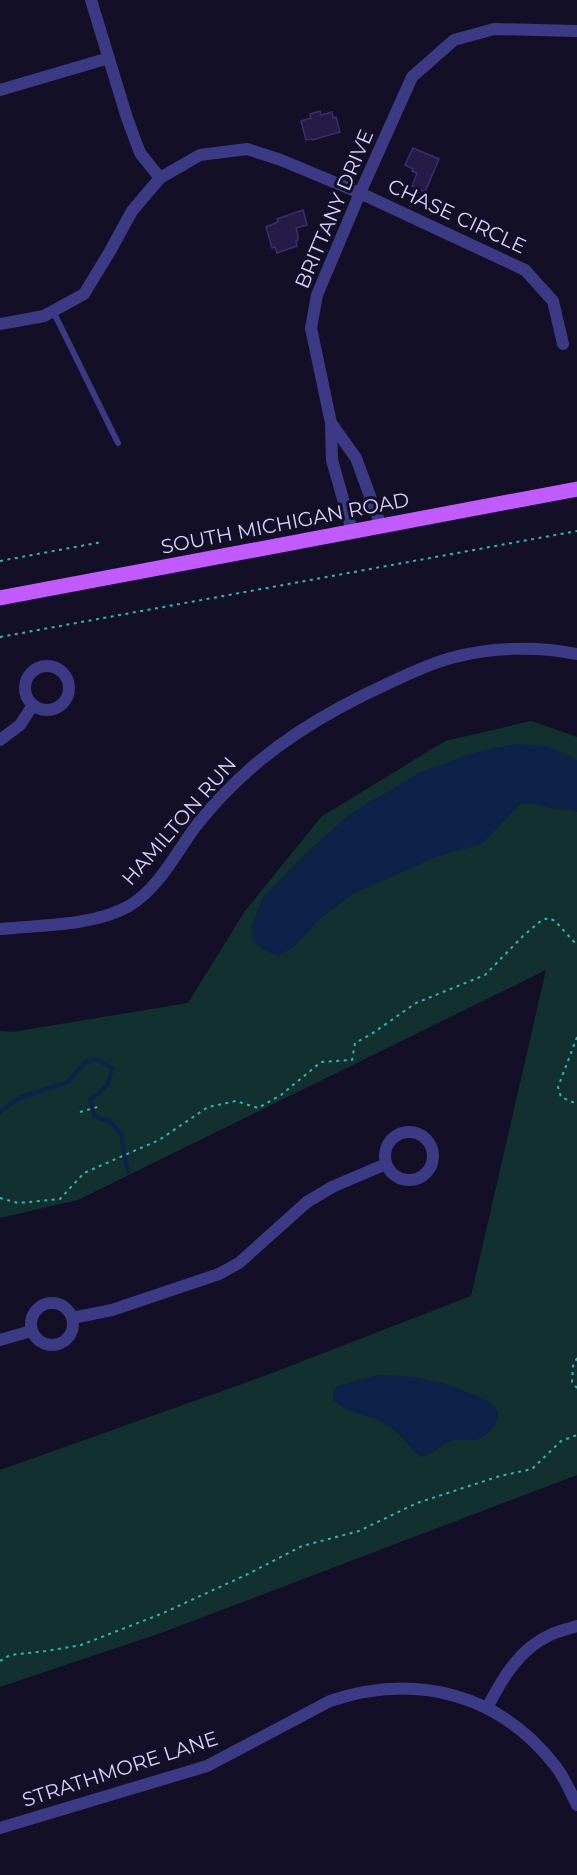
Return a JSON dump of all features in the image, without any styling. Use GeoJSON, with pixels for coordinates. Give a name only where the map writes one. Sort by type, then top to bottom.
{"type":"FeatureCollection","features":[{"type":"Feature","properties":{"kind":"main road","name":"SOUTH MICHIGAN ROAD"},"geometry":{"type":"LineString","coordinates":[[0,598],[577,489]]}},
{"type":"Feature","properties":{"kind":"street"},"geometry":{"type":"LineString","coordinates":[[91,0],[140,153],[160,178]]}},
{"type":"Feature","properties":{"kind":"street","name":"BRITTANY DRIVE"},"geometry":{"type":"LineString","coordinates":[[381,526],[356,458],[331,423],[311,328],[317,295],[412,77],[454,40],[494,29],[577,31]]}},
{"type":"Feature","properties":{"kind":"street"},"geometry":{"type":"LineString","coordinates":[[0,90],[109,58]]}},
{"type":"Feature","properties":{"kind":"street","name":"CHASE CIRCLE"},"geometry":{"type":"LineString","coordinates":[[0,324],[44,316],[84,294],[132,211],[160,178],[200,155],[247,149],[281,160],[360,193],[525,270],[553,301],[563,344]]}},
{"type":"Feature","properties":{"kind":"street"},"geometry":{"type":"LineString","coordinates":[[331,423],[332,460],[352,531]]}},
{"type":"Feature","properties":{"kind":"street","name":"HAMILTON RUN"},"geometry":{"type":"LineString","coordinates":[[0,929],[96,918],[129,906],[158,881],[197,824],[254,765],[292,734],[346,702],[451,658],[485,652],[525,649],[577,654]]}},
{"type":"Feature","properties":{"kind":"street"},"geometry":{"type":"LineString","coordinates":[[0,740],[20,725],[33,705]]}},
{"type":"Feature","properties":{"kind":"street"},"geometry":{"type":"LineString","coordinates":[[72,1318],[112,1310],[219,1274],[238,1263],[307,1202],[332,1187],[386,1164]]}},
{"type":"Feature","properties":{"kind":"street"},"geometry":{"type":"LineString","coordinates":[[45,1304],[58,1304],[64,1307],[72,1318],[71,1332],[62,1343],[55,1346],[40,1343],[31,1331],[30,1325],[34,1312],[45,1304]]}},
{"type":"Feature","properties":{"kind":"street"},"geometry":{"type":"LineString","coordinates":[[0,1340],[31,1331]]}},
{"type":"Feature","properties":{"kind":"street"},"geometry":{"type":"LineString","coordinates":[[487,1708],[513,1664],[532,1646],[550,1634],[577,1626]]}},
{"type":"Feature","properties":{"kind":"street","name":"STRATHMORE LANE"},"geometry":{"type":"LineString","coordinates":[[0,1828],[207,1766],[330,1701],[352,1694],[399,1688],[429,1690],[470,1700],[487,1708],[539,1748],[558,1769],[577,1805]]}},
{"type":"Feature","properties":{"kind":"lane"},"geometry":{"type":"LineString","coordinates":[[53,311],[118,443]]}},
{"type":"Feature","properties":{"kind":"path"},"geometry":{"type":"LineString","coordinates":[[0,637],[577,531]]}},
{"type":"Feature","properties":{"kind":"path"},"geometry":{"type":"LineString","coordinates":[[0,561],[102,542]]}},
{"type":"Feature","properties":{"kind":"path"},"geometry":{"type":"LineString","coordinates":[[0,1198],[18,1203],[60,1199],[84,1173],[159,1140],[208,1107],[236,1101],[258,1108],[281,1095],[321,1062],[352,1060],[355,1043],[416,1003],[485,975],[542,920],[549,918],[555,921],[577,945]]}},
{"type":"Feature","properties":{"kind":"path"},"geometry":{"type":"LineString","coordinates":[[577,1037],[558,1087],[561,1097],[577,1104]]}},
{"type":"Feature","properties":{"kind":"path"},"geometry":{"type":"LineString","coordinates":[[80,1112],[101,1106]]}},
{"type":"Feature","properties":{"kind":"path"},"geometry":{"type":"LineString","coordinates":[[577,1358],[573,1366],[572,1382],[577,1388]]}},
{"type":"Feature","properties":{"kind":"path"},"geometry":{"type":"LineString","coordinates":[[0,1661],[10,1655],[81,1645],[162,1614],[302,1546],[358,1531],[417,1503],[532,1468],[561,1441],[577,1435]]}},
{"type":"Feature","properties":{"kind":"green space"},"geometry":{"type":"Polygon","coordinates":[[[531,721],[577,737],[577,1475],[161,1633],[0,1687],[0,1470],[259,1378],[471,1296],[546,970],[78,1200],[0,1218],[0,1031],[12,1032],[188,1003],[245,911],[321,817],[445,741],[531,721]]]}},
{"type":"Feature","properties":{"kind":"water"},"geometry":{"type":"Polygon","coordinates":[[[515,744],[547,746],[577,760],[577,812],[533,804],[520,804],[482,844],[436,857],[353,894],[317,921],[292,948],[278,956],[262,949],[253,939],[252,926],[263,897],[304,855],[350,814],[419,773],[469,754],[515,744]]]}},
{"type":"Feature","properties":{"kind":"water"},"geometry":{"type":"Polygon","coordinates":[[[378,1375],[423,1379],[476,1395],[488,1401],[495,1408],[498,1412],[497,1421],[492,1429],[480,1439],[451,1441],[421,1457],[390,1427],[350,1411],[333,1399],[337,1386],[378,1375]]]}},
{"type":"Feature","properties":{"kind":"building"},"geometry":{"type":"Polygon","coordinates":[[[320,111],[321,115],[332,112],[333,118],[336,117],[340,132],[306,140],[301,121],[311,118],[310,114],[320,111]]]}},
{"type":"Feature","properties":{"kind":"building"},"geometry":{"type":"Polygon","coordinates":[[[413,148],[439,159],[425,192],[412,186],[417,173],[405,165],[413,148]]]}},
{"type":"Feature","properties":{"kind":"building"},"geometry":{"type":"Polygon","coordinates":[[[303,210],[307,225],[296,228],[297,246],[277,253],[275,247],[272,248],[266,227],[278,222],[277,219],[303,210]]]}},
{"type":"Feature","properties":{"kind":"waterway"},"geometry":{"type":"LineString","coordinates":[[0,1112],[19,1098],[68,1082],[84,1063],[97,1059],[112,1068],[108,1085],[90,1100],[94,1116],[110,1121],[121,1134],[128,1172]]}}]}
